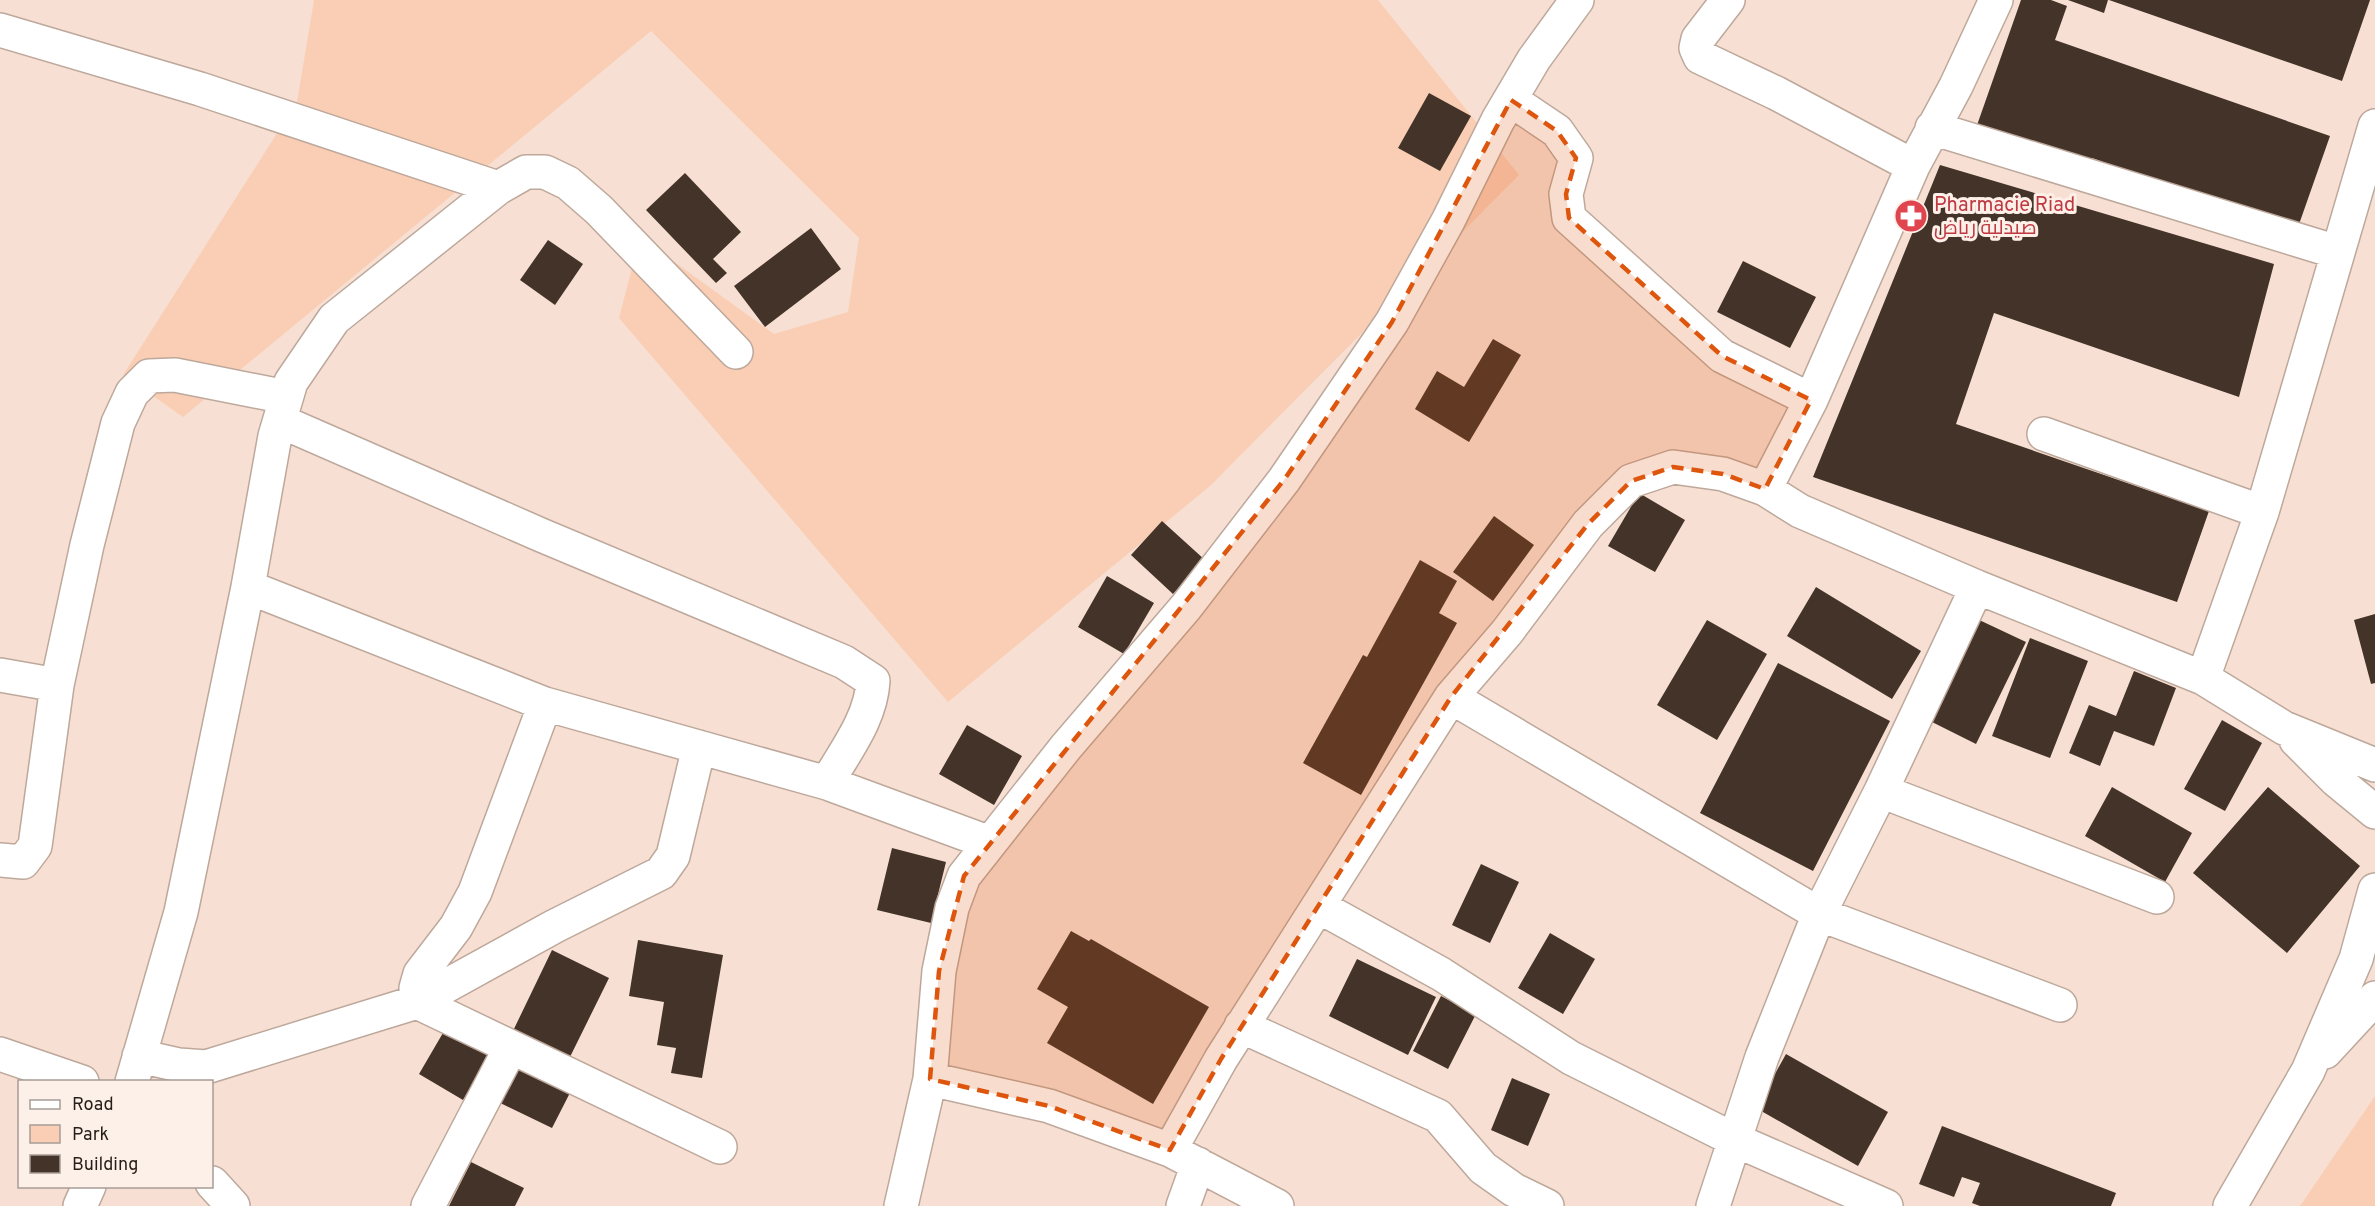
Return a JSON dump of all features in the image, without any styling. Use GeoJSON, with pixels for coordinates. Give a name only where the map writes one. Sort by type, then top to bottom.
{"type":"FeatureCollection","features":[{"type":"Feature","properties":{"kind":"street"},"geometry":{"type":"LineString","coordinates":[[901,1206],[930,1079],[939,970],[952,908],[964,876],[1066,747],[1186,607],[1284,480],[1392,322],[1534,59],[1577,0]]}},
{"type":"Feature","properties":{"kind":"street"},"geometry":{"type":"LineString","coordinates":[[1728,0],[1698,39],[1696,48],[1700,57],[1776,93],[1913,166]]}},
{"type":"Feature","properties":{"kind":"street"},"geometry":{"type":"LineString","coordinates":[[1765,489],[1810,400],[1913,166],[1956,86],[1991,2]]}},
{"type":"Feature","properties":{"kind":"street"},"geometry":{"type":"LineString","coordinates":[[0,30],[200,89],[498,188]]}},
{"type":"Feature","properties":{"kind":"street"},"geometry":{"type":"LineString","coordinates":[[1511,100],[1557,131],[1576,158],[1566,194],[1569,218],[1722,356],[1810,400]]}},
{"type":"Feature","properties":{"kind":"street"},"geometry":{"type":"LineString","coordinates":[[2203,678],[2262,512],[2375,126]]}},
{"type":"Feature","properties":{"kind":"street"},"geometry":{"type":"LineString","coordinates":[[1932,129],[2337,252]]}},
{"type":"Feature","properties":{"kind":"street"},"geometry":{"type":"LineString","coordinates":[[699,747],[673,856],[661,873],[555,926],[417,1002],[206,1067],[179,1065],[136,1069],[181,912],[283,409],[291,382],[334,319],[498,188],[526,171],[545,172],[568,183],[598,210],[736,352]]}},
{"type":"Feature","properties":{"kind":"street"},"geometry":{"type":"LineString","coordinates":[[0,860],[24,862],[35,846],[57,685],[87,545],[118,423],[132,393],[149,376],[175,375],[283,409],[541,534],[844,662],[873,681],[872,699],[866,715],[827,783]]}},
{"type":"Feature","properties":{"kind":"street"},"geometry":{"type":"LineString","coordinates":[[2044,434],[2262,512]]}},
{"type":"Feature","properties":{"kind":"street"},"geometry":{"type":"LineString","coordinates":[[1183,1206],[1184,1157],[1241,1026],[1451,697],[1507,632],[1588,524],[1631,481],[1673,467],[1723,474],[1765,489],[1800,511],[1977,587],[2203,678],[2284,728],[2375,765]]}},
{"type":"Feature","properties":{"kind":"street"},"geometry":{"type":"LineString","coordinates":[[248,587],[545,704],[827,783],[990,843]]}},
{"type":"Feature","properties":{"kind":"street"},"geometry":{"type":"LineString","coordinates":[[1713,1206],[1762,1057],[1819,914],[1881,791],[1977,587]]}},
{"type":"Feature","properties":{"kind":"street"},"geometry":{"type":"LineString","coordinates":[[0,675],[57,685]]}},
{"type":"Feature","properties":{"kind":"street"},"geometry":{"type":"LineString","coordinates":[[1451,697],[1819,914],[2060,1005]]}},
{"type":"Feature","properties":{"kind":"street"},"geometry":{"type":"LineString","coordinates":[[417,1002],[416,988],[420,974],[456,927],[475,892],[545,704]]}},
{"type":"Feature","properties":{"kind":"street"},"geometry":{"type":"LineString","coordinates":[[2284,728],[2336,780],[2375,812]]}},
{"type":"Feature","properties":{"kind":"street"},"geometry":{"type":"LineString","coordinates":[[1881,791],[2157,897]]}},
{"type":"Feature","properties":{"kind":"street"},"geometry":{"type":"LineString","coordinates":[[2230,1206],[2308,1071],[2356,959],[2375,890]]}},
{"type":"Feature","properties":{"kind":"street"},"geometry":{"type":"LineString","coordinates":[[1318,906],[1441,974],[1571,1058],[1735,1140],[1886,1206]]}},
{"type":"Feature","properties":{"kind":"street"},"geometry":{"type":"LineString","coordinates":[[2308,1071],[2375,998]]}},
{"type":"Feature","properties":{"kind":"street"},"geometry":{"type":"LineString","coordinates":[[417,1002],[720,1147]]}},
{"type":"Feature","properties":{"kind":"street"},"geometry":{"type":"LineString","coordinates":[[1241,1026],[1438,1116],[1483,1168],[1514,1190],[1547,1206]]}},
{"type":"Feature","properties":{"kind":"street"},"geometry":{"type":"LineString","coordinates":[[428,1206],[511,1047]]}},
{"type":"Feature","properties":{"kind":"street"},"geometry":{"type":"LineString","coordinates":[[0,1054],[76,1080]]}},
{"type":"Feature","properties":{"kind":"street"},"geometry":{"type":"LineString","coordinates":[[930,1079],[1049,1106],[1184,1157],[1277,1206]]}},
{"type":"Feature","properties":{"kind":"street"},"geometry":{"type":"LineString","coordinates":[[213,1184],[233,1206]]}},
{"type":"Feature","properties":{"kind":"street"},"geometry":{"type":"LineString","coordinates":[[80,1206],[88,1188]]}},
{"type":"Feature","properties":{"kind":"highlighted area"},"geometry":{"type":"Polygon","coordinates":[[[1511,100],[1557,131],[1576,158],[1566,194],[1569,218],[1722,356],[1811,400],[1765,489],[1723,474],[1673,467],[1631,481],[1588,524],[1451,697],[1221,1059],[1170,1150],[1049,1106],[930,1079],[939,971],[964,876],[1284,480],[1392,322],[1511,100]]]}},
{"type":"Feature","properties":{"kind":"green space"},"geometry":{"type":"Polygon","coordinates":[[[314,0],[1378,0],[1519,175],[1210,486],[948,702],[619,318],[640,237],[774,334],[848,312],[859,238],[651,31],[183,417],[123,375],[297,102],[314,0]]]}},
{"type":"Feature","properties":{"kind":"green space"},"geometry":{"type":"Polygon","coordinates":[[[2375,1096],[2375,1206],[2300,1206],[2375,1096]]]}},
{"type":"Feature","properties":{"kind":"building"},"geometry":{"type":"Polygon","coordinates":[[[2021,0],[2051,0],[2067,6],[2055,40],[2330,136],[2297,230],[2092,158],[2089,167],[1976,128],[2021,0]]]}},
{"type":"Feature","properties":{"kind":"building"},"geometry":{"type":"Polygon","coordinates":[[[2068,0],[2108,0],[2104,13],[2068,0]]]}},
{"type":"Feature","properties":{"kind":"building"},"geometry":{"type":"Polygon","coordinates":[[[2109,0],[2370,0],[2342,81],[2109,0]]]}},
{"type":"Feature","properties":{"kind":"building"},"geometry":{"type":"Polygon","coordinates":[[[1429,93],[1471,116],[1440,171],[1398,148],[1429,93]]]}},
{"type":"Feature","properties":{"kind":"building"},"geometry":{"type":"Polygon","coordinates":[[[1940,165],[2274,264],[2239,397],[1994,313],[1956,424],[2209,511],[2177,602],[1813,477],[1940,165]]]}},
{"type":"Feature","properties":{"kind":"building"},"geometry":{"type":"Polygon","coordinates":[[[685,173],[741,232],[713,259],[727,273],[716,283],[646,210],[685,173]]]}},
{"type":"Feature","properties":{"kind":"building"},"geometry":{"type":"Polygon","coordinates":[[[811,228],[841,269],[765,327],[734,286],[811,228]]]}},
{"type":"Feature","properties":{"kind":"building"},"geometry":{"type":"Polygon","coordinates":[[[548,240],[583,264],[555,305],[520,280],[548,240]]]}},
{"type":"Feature","properties":{"kind":"building"},"geometry":{"type":"Polygon","coordinates":[[[1743,261],[1816,297],[1790,348],[1717,312],[1743,261]]]}},
{"type":"Feature","properties":{"kind":"building"},"geometry":{"type":"Polygon","coordinates":[[[1493,339],[1521,355],[1469,442],[1415,409],[1437,371],[1464,387],[1493,339]]]}},
{"type":"Feature","properties":{"kind":"building"},"geometry":{"type":"Polygon","coordinates":[[[1639,493],[1685,520],[1655,572],[1608,546],[1639,493]]]}},
{"type":"Feature","properties":{"kind":"building"},"geometry":{"type":"Polygon","coordinates":[[[1494,516],[1534,545],[1493,601],[1453,572],[1494,516]]]}},
{"type":"Feature","properties":{"kind":"building"},"geometry":{"type":"Polygon","coordinates":[[[1162,521],[1205,560],[1173,594],[1131,555],[1162,521]]]}},
{"type":"Feature","properties":{"kind":"building"},"geometry":{"type":"Polygon","coordinates":[[[1420,560],[1457,581],[1439,613],[1457,623],[1361,795],[1303,763],[1363,655],[1367,657],[1420,560]]]}},
{"type":"Feature","properties":{"kind":"building"},"geometry":{"type":"Polygon","coordinates":[[[1107,576],[1154,603],[1124,654],[1078,627],[1107,576]]]}},
{"type":"Feature","properties":{"kind":"building"},"geometry":{"type":"Polygon","coordinates":[[[1816,587],[1921,651],[1892,699],[1787,636],[1816,587]]]}},
{"type":"Feature","properties":{"kind":"building"},"geometry":{"type":"Polygon","coordinates":[[[2375,614],[2375,683],[2371,684],[2354,620],[2375,614]]]}},
{"type":"Feature","properties":{"kind":"building"},"geometry":{"type":"Polygon","coordinates":[[[1975,618],[2026,642],[1976,744],[1928,720],[1975,618]]]}},
{"type":"Feature","properties":{"kind":"building"},"geometry":{"type":"Polygon","coordinates":[[[1707,620],[1767,654],[1717,740],[1657,705],[1707,620]]]}},
{"type":"Feature","properties":{"kind":"building"},"geometry":{"type":"Polygon","coordinates":[[[2030,638],[2088,661],[2050,758],[1992,736],[2030,638]]]}},
{"type":"Feature","properties":{"kind":"building"},"geometry":{"type":"Polygon","coordinates":[[[1778,663],[1890,721],[1813,871],[1700,813],[1778,663]]]}},
{"type":"Feature","properties":{"kind":"building"},"geometry":{"type":"Polygon","coordinates":[[[2134,671],[2176,688],[2154,746],[2114,731],[2100,766],[2069,753],[2089,705],[2116,716],[2134,671]]]}},
{"type":"Feature","properties":{"kind":"building"},"geometry":{"type":"Polygon","coordinates":[[[2222,720],[2262,743],[2225,811],[2184,789],[2222,720]]]}},
{"type":"Feature","properties":{"kind":"building"},"geometry":{"type":"Polygon","coordinates":[[[967,725],[1022,756],[994,805],[939,774],[967,725]]]}},
{"type":"Feature","properties":{"kind":"building"},"geometry":{"type":"Polygon","coordinates":[[[2112,787],[2192,833],[2165,882],[2085,836],[2112,787]]]}},
{"type":"Feature","properties":{"kind":"building"},"geometry":{"type":"Polygon","coordinates":[[[2268,787],[2360,866],[2287,953],[2193,873],[2268,787]]]}},
{"type":"Feature","properties":{"kind":"building"},"geometry":{"type":"Polygon","coordinates":[[[892,848],[946,862],[931,923],[877,910],[892,848]]]}},
{"type":"Feature","properties":{"kind":"building"},"geometry":{"type":"Polygon","coordinates":[[[1481,864],[1519,882],[1490,943],[1452,925],[1481,864]]]}},
{"type":"Feature","properties":{"kind":"building"},"geometry":{"type":"Polygon","coordinates":[[[1071,931],[1089,941],[1091,939],[1209,1007],[1153,1104],[1047,1043],[1068,1007],[1037,989],[1071,931]]]}},
{"type":"Feature","properties":{"kind":"building"},"geometry":{"type":"Polygon","coordinates":[[[1550,933],[1595,959],[1563,1014],[1518,988],[1550,933]]]}},
{"type":"Feature","properties":{"kind":"building"},"geometry":{"type":"Polygon","coordinates":[[[638,940],[723,955],[702,1078],[671,1073],[676,1048],[657,1045],[664,1002],[629,996],[638,940]]]}},
{"type":"Feature","properties":{"kind":"building"},"geometry":{"type":"Polygon","coordinates":[[[552,950],[609,978],[568,1061],[512,1033],[552,950]]]}},
{"type":"Feature","properties":{"kind":"building"},"geometry":{"type":"Polygon","coordinates":[[[1357,959],[1436,997],[1408,1055],[1329,1016],[1357,959]]]}},
{"type":"Feature","properties":{"kind":"building"},"geometry":{"type":"Polygon","coordinates":[[[1441,996],[1476,1014],[1448,1069],[1413,1051],[1441,996]]]}},
{"type":"Feature","properties":{"kind":"building"},"geometry":{"type":"Polygon","coordinates":[[[447,1026],[492,1051],[463,1100],[419,1074],[447,1026]]]}},
{"type":"Feature","properties":{"kind":"building"},"geometry":{"type":"Polygon","coordinates":[[[1786,1054],[1888,1112],[1858,1166],[1756,1108],[1786,1054]]]}},
{"type":"Feature","properties":{"kind":"building"},"geometry":{"type":"Polygon","coordinates":[[[514,1055],[574,1085],[552,1128],[492,1099],[514,1055]]]}},
{"type":"Feature","properties":{"kind":"building"},"geometry":{"type":"Polygon","coordinates":[[[1512,1078],[1550,1094],[1528,1146],[1491,1130],[1512,1078]]]}},
{"type":"Feature","properties":{"kind":"building"},"geometry":{"type":"Polygon","coordinates":[[[1942,1126],[2116,1193],[2111,1206],[1980,1206],[1972,1203],[1980,1183],[1962,1177],[1954,1197],[1919,1184],[1942,1126]]]}},
{"type":"Feature","properties":{"kind":"building"},"geometry":{"type":"Polygon","coordinates":[[[471,1162],[524,1188],[515,1206],[449,1206],[471,1162]]]}},
{"type":"Feature","properties":{"kind":"place","name":"Pharmacie Riad صيدلية رياض"},"geometry":{"type":"Point","coordinates":[1911,216]}}]}
